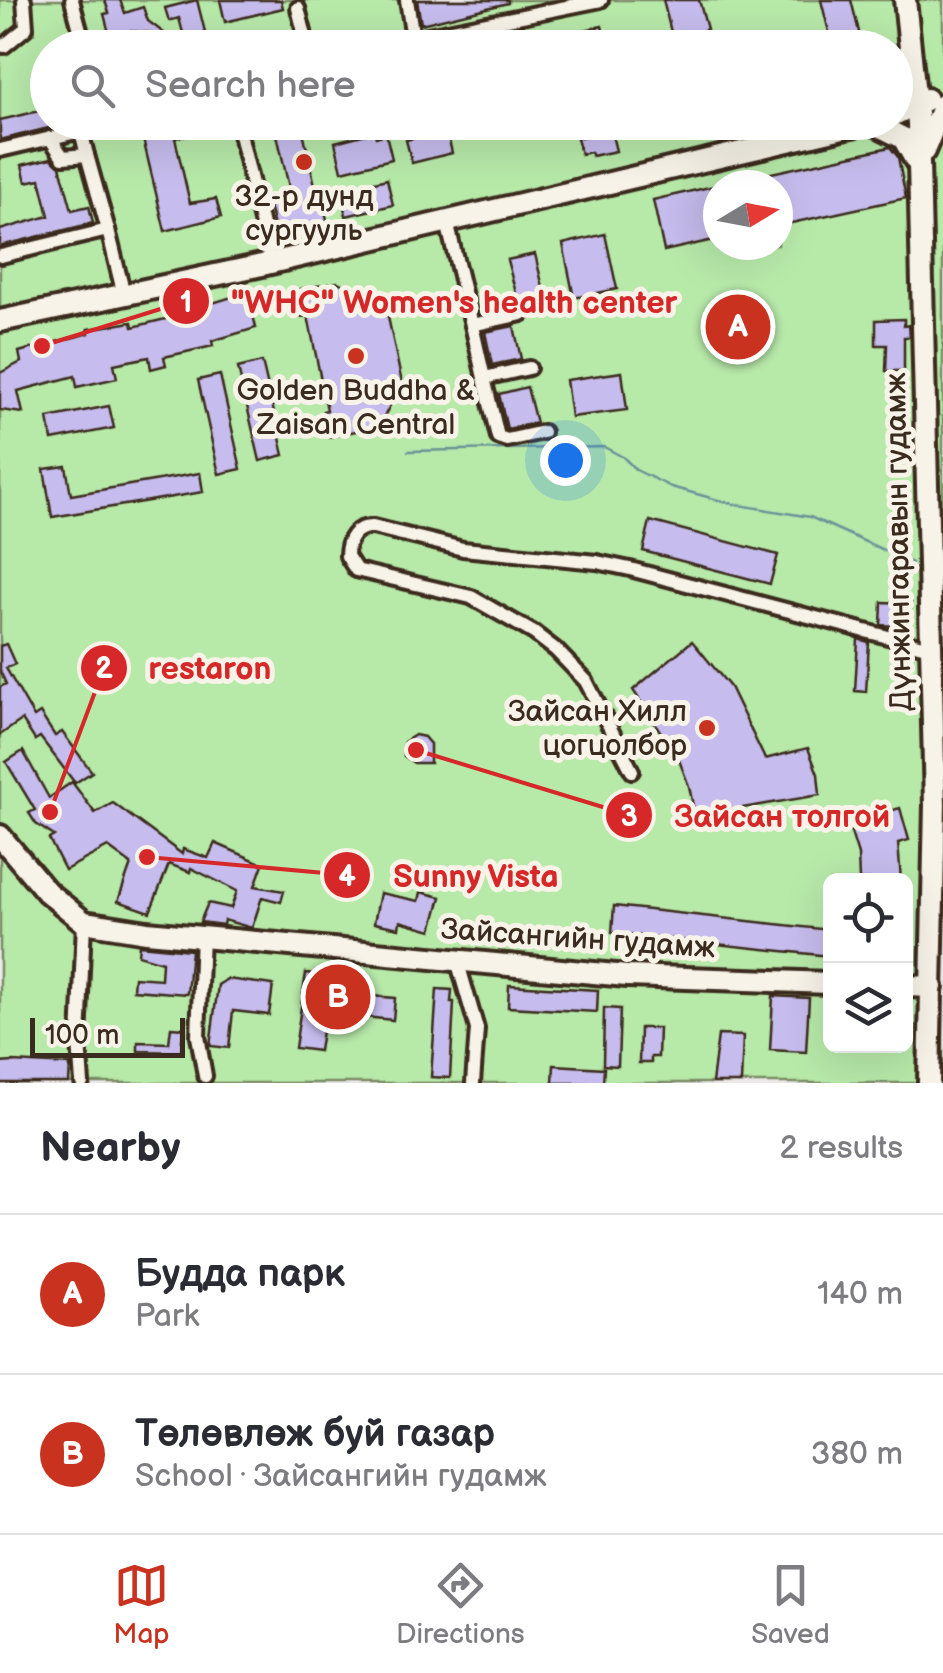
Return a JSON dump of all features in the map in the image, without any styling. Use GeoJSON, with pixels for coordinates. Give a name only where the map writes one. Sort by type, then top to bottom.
{"type":"FeatureCollection","features":[{"type":"Feature","properties":{"kind":"main road","name":"Дүнжингаравын гудамж"},"geometry":{"type":"LineString","coordinates":[[905,0],[908,30]]}},
{"type":"Feature","properties":{"kind":"main road","name":"Дүнжингаравын гудамж"},"geometry":{"type":"LineString","coordinates":[[913,69],[936,804],[929,1083]]}},
{"type":"Feature","properties":{"kind":"main road"},"geometry":{"type":"LineString","coordinates":[[913,106],[943,93]]}},
{"type":"Feature","properties":{"kind":"main road"},"geometry":{"type":"LineString","coordinates":[[919,168],[943,105]]}},
{"type":"Feature","properties":{"kind":"main road"},"geometry":{"type":"LineString","coordinates":[[0,321],[271,263],[793,140]]}},
{"type":"Feature","properties":{"kind":"main road"},"geometry":{"type":"LineString","coordinates":[[904,140],[919,168]]}},
{"type":"Feature","properties":{"kind":"main road"},"geometry":{"type":"LineString","coordinates":[[0,836],[47,892],[84,922]]}},
{"type":"Feature","properties":{"kind":"main road","name":"Зайсангийн гудамж"},"geometry":{"type":"LineString","coordinates":[[84,922],[628,976],[823,983]]}},
{"type":"Feature","properties":{"kind":"main road"},"geometry":{"type":"LineString","coordinates":[[913,986],[932,987]]}},
{"type":"Feature","properties":{"kind":"street"},"geometry":{"type":"LineString","coordinates":[[4,46],[26,28],[24,0]]}},
{"type":"Feature","properties":{"kind":"street"},"geometry":{"type":"LineString","coordinates":[[72,0],[80,30]]}},
{"type":"Feature","properties":{"kind":"street"},"geometry":{"type":"LineString","coordinates":[[407,0],[411,30]]}},
{"type":"Feature","properties":{"kind":"street"},"geometry":{"type":"LineString","coordinates":[[452,30],[601,0]]}},
{"type":"Feature","properties":{"kind":"street"},"geometry":{"type":"LineString","coordinates":[[298,8],[304,30]]}},
{"type":"Feature","properties":{"kind":"street"},"geometry":{"type":"LineString","coordinates":[[0,150],[42,140]]}},
{"type":"Feature","properties":{"kind":"street"},"geometry":{"type":"LineString","coordinates":[[51,140],[63,157],[87,155]]}},
{"type":"Feature","properties":{"kind":"street"},"geometry":{"type":"LineString","coordinates":[[83,140],[124,295]]}},
{"type":"Feature","properties":{"kind":"street"},"geometry":{"type":"LineString","coordinates":[[241,140],[271,263]]}},
{"type":"Feature","properties":{"kind":"street"},"geometry":{"type":"LineString","coordinates":[[448,222],[498,437],[507,440],[543,432]]}},
{"type":"Feature","properties":{"kind":"street"},"geometry":{"type":"LineString","coordinates":[[1,256],[108,230]]}},
{"type":"Feature","properties":{"kind":"street"},"geometry":{"type":"LineString","coordinates":[[472,325],[522,314]]}},
{"type":"Feature","properties":{"kind":"street"},"geometry":{"type":"LineString","coordinates":[[484,378],[529,368]]}},
{"type":"Feature","properties":{"kind":"street"},"geometry":{"type":"LineString","coordinates":[[632,771],[595,696],[556,650],[511,618],[470,597],[356,570],[347,556],[353,534],[364,526],[372,526],[463,550],[597,562],[930,648]]}},
{"type":"Feature","properties":{"kind":"street"},"geometry":{"type":"LineString","coordinates":[[82,1083],[79,1042],[84,922]]}},
{"type":"Feature","properties":{"kind":"street"},"geometry":{"type":"LineString","coordinates":[[202,935],[198,1036],[205,1076]]}},
{"type":"Feature","properties":{"kind":"street"},"geometry":{"type":"LineString","coordinates":[[457,960],[476,1021],[473,1083]]}},
{"type":"Feature","properties":{"kind":"green space"},"geometry":{"type":"Polygon","coordinates":[[[0,0],[943,0],[943,1083],[0,1083],[0,0]]]}},
{"type":"Feature","properties":{"kind":"building"},"geometry":{"type":"Polygon","coordinates":[[[105,0],[120,0],[125,13],[143,7],[148,21],[160,30],[108,30],[104,14],[109,13],[105,0]]]}},
{"type":"Feature","properties":{"kind":"building"},"geometry":{"type":"Polygon","coordinates":[[[197,0],[204,30],[182,30],[179,18],[169,21],[165,8],[197,0]]]}},
{"type":"Feature","properties":{"kind":"building"},"geometry":{"type":"Polygon","coordinates":[[[220,0],[281,0],[283,8],[225,22],[220,0]]]}},
{"type":"Feature","properties":{"kind":"building"},"geometry":{"type":"Polygon","coordinates":[[[417,0],[508,0],[508,3],[421,24],[417,0]]]}},
{"type":"Feature","properties":{"kind":"building"},"geometry":{"type":"Polygon","coordinates":[[[663,0],[699,0],[707,29],[670,30],[663,0]]]}},
{"type":"Feature","properties":{"kind":"building"},"geometry":{"type":"Polygon","coordinates":[[[821,0],[851,0],[858,30],[828,30],[821,0]]]}},
{"type":"Feature","properties":{"kind":"building"},"geometry":{"type":"Polygon","coordinates":[[[30,113],[30,133],[0,140],[0,120],[30,113]]]}},
{"type":"Feature","properties":{"kind":"building"},"geometry":{"type":"Polygon","coordinates":[[[143,140],[175,140],[190,203],[216,199],[221,217],[165,231],[143,140]]]}},
{"type":"Feature","properties":{"kind":"building"},"geometry":{"type":"Polygon","coordinates":[[[278,140],[305,140],[328,224],[276,235],[268,201],[291,196],[278,140]]]}},
{"type":"Feature","properties":{"kind":"building"},"geometry":{"type":"Polygon","coordinates":[[[387,140],[392,159],[342,171],[335,142],[387,140]]]}},
{"type":"Feature","properties":{"kind":"building"},"geometry":{"type":"Polygon","coordinates":[[[406,140],[449,140],[452,153],[412,163],[406,140]]]}},
{"type":"Feature","properties":{"kind":"building"},"geometry":{"type":"Polygon","coordinates":[[[578,140],[613,140],[616,151],[581,154],[578,140]]]}},
{"type":"Feature","properties":{"kind":"building"},"geometry":{"type":"Polygon","coordinates":[[[890,147],[898,157],[906,198],[793,223],[793,170],[785,170],[890,147]]]}},
{"type":"Feature","properties":{"kind":"building"},"geometry":{"type":"Polygon","coordinates":[[[51,158],[60,166],[72,210],[89,206],[93,223],[0,246],[0,230],[49,216],[40,179],[26,182],[22,165],[51,158]]]}},
{"type":"Feature","properties":{"kind":"building"},"geometry":{"type":"Polygon","coordinates":[[[387,179],[393,205],[346,216],[340,190],[387,179]]]}},
{"type":"Feature","properties":{"kind":"building"},"geometry":{"type":"Polygon","coordinates":[[[703,188],[703,242],[664,251],[653,200],[703,188]]]}},
{"type":"Feature","properties":{"kind":"building"},"geometry":{"type":"Polygon","coordinates":[[[605,234],[617,289],[574,298],[563,244],[605,234]]]}},
{"type":"Feature","properties":{"kind":"building"},"geometry":{"type":"Polygon","coordinates":[[[535,254],[546,300],[519,304],[507,260],[535,254]]]}},
{"type":"Feature","properties":{"kind":"building","name":"Golden Buddha & Zaisan Central"},"geometry":{"type":"Polygon","coordinates":[[[338,282],[372,299],[387,312],[402,383],[379,426],[328,437],[321,419],[327,410],[308,316],[301,317],[294,301],[295,290],[338,282]]]}},
{"type":"Feature","properties":{"kind":"building"},"geometry":{"type":"Polygon","coordinates":[[[248,292],[256,328],[212,341],[213,346],[164,357],[166,365],[151,369],[149,357],[114,364],[117,378],[77,387],[75,376],[18,391],[23,413],[0,410],[0,373],[21,362],[19,352],[89,333],[88,329],[132,322],[133,327],[210,308],[209,304],[248,292]]]}},
{"type":"Feature","properties":{"kind":"building"},"geometry":{"type":"Polygon","coordinates":[[[904,319],[910,337],[904,337],[904,371],[886,371],[887,345],[876,345],[876,320],[904,319]]]}},
{"type":"Feature","properties":{"kind":"building"},"geometry":{"type":"Polygon","coordinates":[[[514,326],[521,359],[492,365],[485,332],[514,326]]]}},
{"type":"Feature","properties":{"kind":"building"},"geometry":{"type":"Polygon","coordinates":[[[262,362],[284,455],[260,461],[238,368],[262,362]]]}},
{"type":"Feature","properties":{"kind":"building"},"geometry":{"type":"Polygon","coordinates":[[[622,372],[627,410],[571,417],[566,380],[622,372]]]}},
{"type":"Feature","properties":{"kind":"building"},"geometry":{"type":"Polygon","coordinates":[[[220,375],[241,469],[219,474],[198,380],[220,375]]]}},
{"type":"Feature","properties":{"kind":"building"},"geometry":{"type":"Polygon","coordinates":[[[527,387],[536,423],[507,429],[499,394],[527,387]]]}},
{"type":"Feature","properties":{"kind":"building"},"geometry":{"type":"Polygon","coordinates":[[[109,406],[114,428],[52,440],[48,418],[109,406]]]}},
{"type":"Feature","properties":{"kind":"building"},"geometry":{"type":"Polygon","coordinates":[[[66,466],[71,495],[200,473],[203,492],[52,517],[44,469],[66,466]]]}},
{"type":"Feature","properties":{"kind":"building"},"geometry":{"type":"Polygon","coordinates":[[[650,521],[778,555],[770,584],[643,551],[650,521]]]}},
{"type":"Feature","properties":{"kind":"building"},"geometry":{"type":"Polygon","coordinates":[[[882,602],[911,603],[910,627],[881,625],[882,602]]]}},
{"type":"Feature","properties":{"kind":"building"},"geometry":{"type":"Polygon","coordinates":[[[858,639],[869,642],[866,692],[855,691],[858,639]]]}},
{"type":"Feature","properties":{"kind":"building","name":"Зайсан Хилл цогцолбор"},"geometry":{"type":"Polygon","coordinates":[[[692,641],[730,687],[765,759],[808,748],[818,774],[820,795],[695,816],[679,760],[633,690],[692,641]]]}},
{"type":"Feature","properties":{"kind":"building"},"geometry":{"type":"Polygon","coordinates":[[[6,644],[15,664],[6,668],[34,717],[40,713],[55,736],[62,732],[92,772],[75,783],[22,720],[0,735],[0,687],[6,684],[0,671],[0,646],[6,644]]]}},
{"type":"Feature","properties":{"kind":"building"},"geometry":{"type":"Polygon","coordinates":[[[415,735],[430,744],[430,763],[414,763],[404,756],[404,742],[415,735]]]}},
{"type":"Feature","properties":{"kind":"building"},"geometry":{"type":"Polygon","coordinates":[[[23,751],[49,798],[72,782],[95,813],[113,803],[182,854],[183,849],[208,858],[215,843],[263,864],[255,886],[284,891],[281,902],[262,897],[252,928],[224,920],[223,925],[200,922],[208,903],[231,908],[237,891],[191,868],[190,872],[169,864],[150,912],[118,901],[131,864],[108,847],[65,870],[49,839],[54,836],[36,824],[29,813],[35,810],[6,762],[23,751]]]}},
{"type":"Feature","properties":{"kind":"building"},"geometry":{"type":"Polygon","coordinates":[[[900,808],[909,840],[898,843],[900,873],[859,873],[858,855],[848,823],[900,808]]]}},
{"type":"Feature","properties":{"kind":"building"},"geometry":{"type":"Polygon","coordinates":[[[421,892],[441,897],[432,930],[400,921],[399,928],[374,923],[380,893],[419,901],[421,892]]]}},
{"type":"Feature","properties":{"kind":"building"},"geometry":{"type":"Polygon","coordinates":[[[614,906],[823,929],[823,955],[612,933],[614,906]]]}},
{"type":"Feature","properties":{"kind":"building"},"geometry":{"type":"Polygon","coordinates":[[[139,945],[191,950],[187,994],[133,990],[134,977],[161,979],[162,962],[138,955],[139,945]]]}},
{"type":"Feature","properties":{"kind":"building"},"geometry":{"type":"Polygon","coordinates":[[[306,973],[330,976],[319,1051],[295,1048],[306,973]]]}},
{"type":"Feature","properties":{"kind":"building"},"geometry":{"type":"Polygon","coordinates":[[[227,979],[273,985],[269,1015],[233,1011],[229,1048],[210,1046],[218,985],[227,979]]]}},
{"type":"Feature","properties":{"kind":"building"},"geometry":{"type":"Polygon","coordinates":[[[509,985],[598,990],[597,1012],[508,1007],[509,985]]]}},
{"type":"Feature","properties":{"kind":"building"},"geometry":{"type":"Polygon","coordinates":[[[437,989],[452,990],[454,1002],[450,1078],[431,1077],[437,989]]]}},
{"type":"Feature","properties":{"kind":"building"},"geometry":{"type":"Polygon","coordinates":[[[348,994],[395,998],[393,1020],[346,1015],[348,994]]]}},
{"type":"Feature","properties":{"kind":"building"},"geometry":{"type":"Polygon","coordinates":[[[773,996],[809,998],[806,1052],[770,1050],[773,996]]]}},
{"type":"Feature","properties":{"kind":"building"},"geometry":{"type":"Polygon","coordinates":[[[604,1008],[620,1009],[618,1066],[603,1065],[604,1008]]]}},
{"type":"Feature","properties":{"kind":"building"},"geometry":{"type":"Polygon","coordinates":[[[171,1027],[183,1028],[181,1052],[138,1051],[138,1042],[169,1043],[171,1027]]]}},
{"type":"Feature","properties":{"kind":"building"},"geometry":{"type":"Polygon","coordinates":[[[640,1028],[659,1028],[658,1057],[651,1057],[651,1063],[639,1063],[640,1028]]]}},
{"type":"Feature","properties":{"kind":"building"},"geometry":{"type":"Polygon","coordinates":[[[718,1035],[743,1036],[741,1083],[712,1083],[718,1035]]]}},
{"type":"Feature","properties":{"kind":"building"},"geometry":{"type":"Polygon","coordinates":[[[0,1063],[70,1065],[69,1083],[0,1083],[0,1063]]]}},
{"type":"Feature","properties":{"kind":"building"},"geometry":{"type":"Polygon","coordinates":[[[554,1065],[604,1068],[603,1083],[553,1083],[554,1065]]]}},
{"type":"Feature","properties":{"kind":"waterway"},"geometry":{"type":"LineString","coordinates":[[408,451],[604,447],[636,470],[671,487],[733,504],[810,517],[912,563]]}},
{"type":"Feature","properties":{"kind":"place","name":"32-р дунд сургууль"},"geometry":{"type":"Point","coordinates":[304,162]}},
{"type":"Feature","properties":{"kind":"place","name":"Будда парк"},"geometry":{"type":"Point","coordinates":[738,327]}},
{"type":"Feature","properties":{"kind":"place","name":"\"WHC\" Women's health center"},"geometry":{"type":"Point","coordinates":[42,346]}},
{"type":"Feature","properties":{"kind":"place","name":"Golden Buddha & Zaisan Central"},"geometry":{"type":"Point","coordinates":[356,356]}},
{"type":"Feature","properties":{"kind":"place","name":"Зайсан Хилл цогцолбор"},"geometry":{"type":"Point","coordinates":[707,728]}},
{"type":"Feature","properties":{"kind":"place","name":"Зайсан толгой"},"geometry":{"type":"Point","coordinates":[416,750]}},
{"type":"Feature","properties":{"kind":"place","name":"restaron"},"geometry":{"type":"Point","coordinates":[50,812]}},
{"type":"Feature","properties":{"kind":"place","name":"Sunny Vista"},"geometry":{"type":"Point","coordinates":[147,857]}},
{"type":"Feature","properties":{"kind":"place","name":"Төлөвлөж буй газар"},"geometry":{"type":"Point","coordinates":[338,997]}}]}
